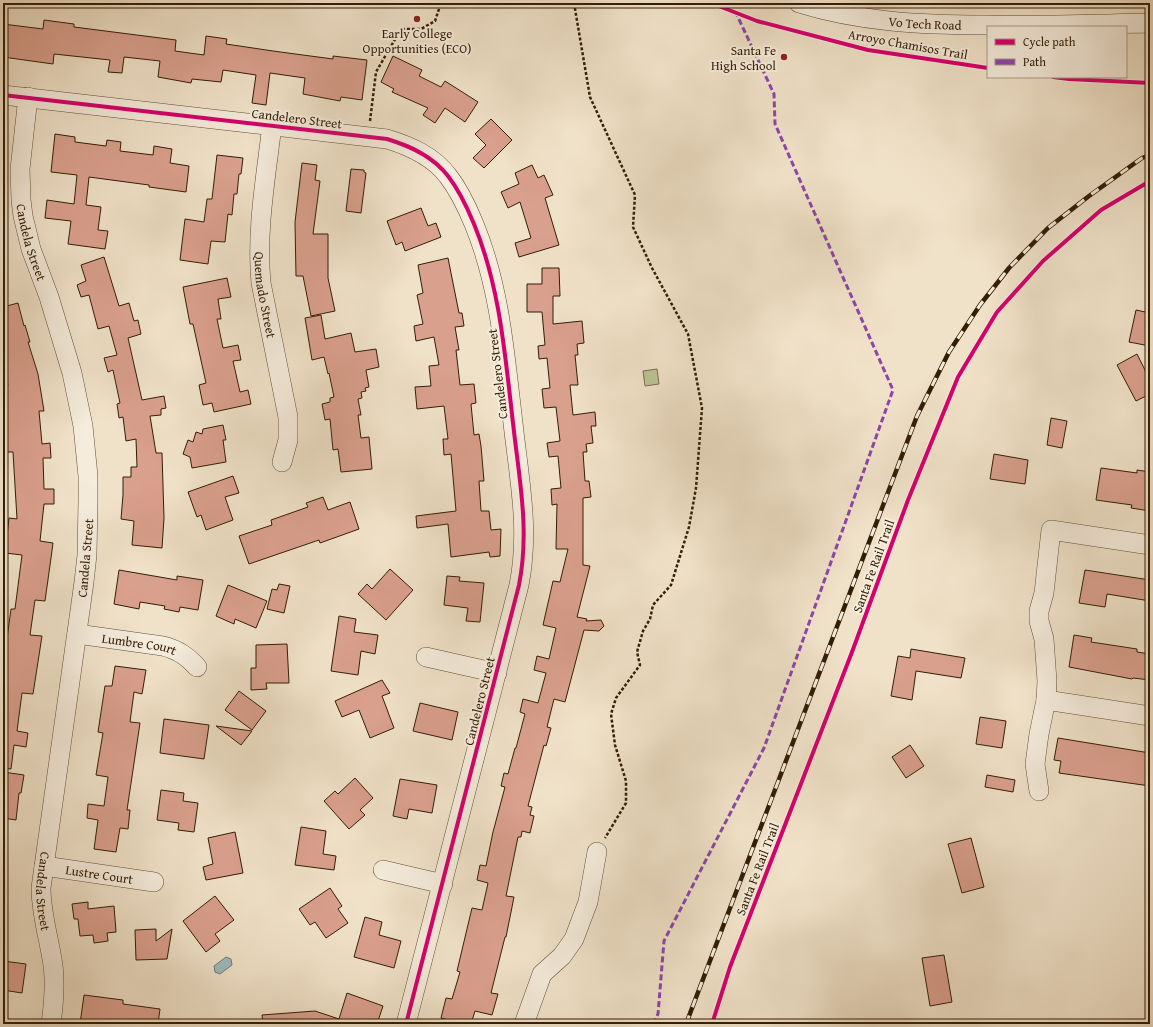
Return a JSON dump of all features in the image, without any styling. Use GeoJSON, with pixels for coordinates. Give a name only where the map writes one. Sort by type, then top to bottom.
{"type":"FeatureCollection","features":[{"type":"Feature","properties":{"kind":"street","name":"Vo Tech Road"},"geometry":{"type":"LineString","coordinates":[[799,3],[850,16],[889,22],[931,25],[1022,26],[1150,23]]}},
{"type":"Feature","properties":{"kind":"street","name":"Candelero Street"},"geometry":{"type":"LineString","coordinates":[[3,95],[387,139],[404,144],[435,162],[447,174],[467,207],[486,255],[502,331],[522,503],[524,544],[523,565],[497,673],[406,1024]]}},
{"type":"Feature","properties":{"kind":"street","name":"Candela Street"},"geometry":{"type":"LineString","coordinates":[[28,98],[20,169],[20,200],[31,249],[49,296],[69,360],[78,399],[86,451],[88,501],[87,555],[44,866],[41,900],[54,971],[54,1002],[51,1024]]}},
{"type":"Feature","properties":{"kind":"street","name":"Quemado Street"},"geometry":{"type":"LineString","coordinates":[[272,125],[260,231],[259,267],[288,417],[288,440],[282,462]]}},
{"type":"Feature","properties":{"kind":"street"},"geometry":{"type":"LineString","coordinates":[[1039,791],[1035,764],[1046,700],[1047,681],[1039,611],[1044,593],[1051,530],[1150,545]]}},
{"type":"Feature","properties":{"kind":"street","name":"Lumbre Court"},"geometry":{"type":"LineString","coordinates":[[76,634],[173,648],[182,653],[197,667]]}},
{"type":"Feature","properties":{"kind":"street"},"geometry":{"type":"LineString","coordinates":[[426,657],[497,673]]}},
{"type":"Feature","properties":{"kind":"street"},"geometry":{"type":"LineString","coordinates":[[1046,700],[1150,716]]}},
{"type":"Feature","properties":{"kind":"street"},"geometry":{"type":"LineString","coordinates":[[524,1024],[542,974],[562,956],[574,939],[588,902],[596,852]]}},
{"type":"Feature","properties":{"kind":"street","name":"Lustre Court"},"geometry":{"type":"LineString","coordinates":[[44,866],[154,882]]}},
{"type":"Feature","properties":{"kind":"street"},"geometry":{"type":"LineString","coordinates":[[383,870],[442,884]]}},
{"type":"Feature","properties":{"kind":"path"},"geometry":{"type":"LineString","coordinates":[[368,137],[376,72],[401,29],[421,30],[435,21],[441,3]]}},
{"type":"Feature","properties":{"kind":"path"},"geometry":{"type":"LineString","coordinates":[[574,3],[590,97],[635,195],[634,227],[652,268],[688,334],[702,408],[696,488],[689,527],[671,584],[653,605],[650,619],[643,631],[637,652],[640,665],[616,698],[611,714],[615,746],[626,781],[626,803],[596,852]]}},
{"type":"Feature","properties":{"kind":"green space"},"geometry":{"type":"Polygon","coordinates":[[[657,369],[659,384],[645,386],[643,371],[657,369]]]}},
{"type":"Feature","properties":{"kind":"water"},"geometry":{"type":"Polygon","coordinates":[[[226,957],[231,959],[232,965],[220,974],[215,972],[214,966],[226,957]]]}},
{"type":"Feature","properties":{"kind":"building"},"geometry":{"type":"Polygon","coordinates":[[[44,20],[74,24],[74,27],[176,40],[175,51],[204,55],[206,36],[227,39],[226,44],[333,59],[333,56],[367,60],[362,100],[341,97],[340,101],[303,94],[305,78],[270,73],[266,105],[252,103],[256,75],[223,70],[221,82],[192,79],[191,83],[158,77],[160,61],[124,57],[122,73],[108,72],[110,60],[54,54],[53,64],[3,57],[3,24],[43,29],[44,20]]]}},
{"type":"Feature","properties":{"kind":"building"},"geometry":{"type":"Polygon","coordinates":[[[393,56],[422,70],[419,76],[441,87],[445,81],[478,102],[465,122],[445,108],[435,123],[423,115],[428,108],[392,92],[394,89],[381,82],[393,56]]]}},
{"type":"Feature","properties":{"kind":"building"},"geometry":{"type":"Polygon","coordinates":[[[491,119],[512,140],[484,168],[473,158],[486,145],[475,134],[491,119]]]}},
{"type":"Feature","properties":{"kind":"building"},"geometry":{"type":"Polygon","coordinates":[[[55,134],[75,137],[75,142],[106,146],[107,140],[121,142],[120,151],[153,155],[154,146],[172,149],[170,163],[189,166],[186,192],[149,187],[149,185],[89,177],[86,205],[101,207],[98,230],[108,231],[105,249],[68,244],[71,221],[45,218],[47,200],[74,204],[77,175],[51,172],[55,134]]]}},
{"type":"Feature","properties":{"kind":"building"},"geometry":{"type":"Polygon","coordinates":[[[217,155],[243,158],[241,174],[239,174],[237,194],[234,194],[232,215],[228,214],[225,242],[211,241],[208,264],[180,260],[185,219],[204,222],[207,199],[212,199],[217,155]]]}},
{"type":"Feature","properties":{"kind":"building"},"geometry":{"type":"Polygon","coordinates":[[[302,163],[317,165],[315,180],[320,181],[313,234],[328,234],[328,278],[335,311],[311,316],[303,276],[296,276],[295,222],[302,163]]]}},
{"type":"Feature","properties":{"kind":"building"},"geometry":{"type":"Polygon","coordinates":[[[532,165],[538,178],[544,175],[553,195],[545,198],[559,245],[519,257],[515,243],[531,238],[520,202],[508,208],[501,192],[519,184],[515,173],[532,165]]]}},
{"type":"Feature","properties":{"kind":"building"},"geometry":{"type":"Polygon","coordinates":[[[351,169],[364,170],[366,173],[361,213],[346,211],[351,169]]]}},
{"type":"Feature","properties":{"kind":"building"},"geometry":{"type":"Polygon","coordinates":[[[421,208],[428,226],[436,223],[441,237],[405,251],[402,242],[396,245],[387,221],[421,208]]]}},
{"type":"Feature","properties":{"kind":"building"},"geometry":{"type":"Polygon","coordinates":[[[104,257],[119,306],[129,303],[134,321],[138,320],[141,334],[128,338],[142,400],[164,396],[166,408],[161,409],[161,415],[150,416],[156,453],[162,453],[164,518],[162,548],[132,545],[134,521],[121,519],[123,477],[131,477],[131,467],[137,467],[136,439],[126,441],[123,417],[119,418],[117,404],[120,403],[113,370],[108,372],[104,358],[117,355],[109,326],[98,329],[89,295],[81,297],[77,285],[86,281],[81,265],[104,257]]]}},
{"type":"Feature","properties":{"kind":"building"},"geometry":{"type":"Polygon","coordinates":[[[448,258],[459,313],[462,313],[464,326],[455,327],[459,350],[456,350],[460,385],[474,384],[476,403],[471,404],[474,435],[479,434],[484,481],[479,481],[481,511],[489,511],[491,530],[501,529],[500,556],[490,557],[489,552],[451,557],[448,524],[417,528],[416,516],[456,511],[451,454],[444,455],[443,439],[448,439],[444,406],[417,409],[415,387],[431,386],[429,366],[439,365],[434,337],[416,341],[414,326],[423,324],[417,295],[423,293],[418,265],[448,258]]]}},
{"type":"Feature","properties":{"kind":"building"},"geometry":{"type":"Polygon","coordinates":[[[542,268],[559,268],[560,296],[553,296],[553,324],[582,321],[584,343],[577,344],[578,355],[575,355],[578,385],[570,385],[573,415],[595,412],[596,426],[591,426],[593,443],[586,444],[587,452],[583,452],[585,481],[589,481],[591,497],[583,498],[583,565],[590,566],[577,617],[587,619],[586,621],[601,620],[604,626],[599,631],[584,630],[565,702],[554,699],[547,727],[551,728],[546,746],[544,745],[528,806],[532,807],[530,815],[534,816],[530,833],[522,831],[521,837],[518,837],[506,896],[514,897],[506,937],[491,993],[498,994],[492,1015],[475,1011],[471,1024],[464,1024],[441,1018],[446,998],[452,999],[460,972],[457,971],[472,908],[482,910],[488,883],[477,880],[480,865],[486,866],[505,787],[501,786],[504,773],[508,774],[525,714],[520,712],[523,699],[538,703],[546,673],[534,670],[537,656],[549,659],[556,628],[543,625],[553,581],[560,582],[568,549],[556,549],[557,504],[552,505],[551,489],[561,488],[558,456],[549,457],[547,443],[560,441],[556,407],[544,408],[542,389],[550,388],[547,358],[539,359],[538,346],[545,345],[542,312],[527,312],[527,284],[542,284],[542,268]]]}},
{"type":"Feature","properties":{"kind":"building"},"geometry":{"type":"Polygon","coordinates":[[[227,278],[231,297],[218,299],[221,319],[217,319],[223,348],[238,345],[241,360],[233,361],[240,392],[248,390],[251,404],[214,412],[212,403],[203,405],[199,385],[206,383],[193,324],[190,324],[183,287],[227,278]]]}},
{"type":"Feature","properties":{"kind":"building"},"geometry":{"type":"Polygon","coordinates":[[[18,303],[38,374],[44,411],[39,411],[42,444],[50,443],[51,458],[43,458],[44,489],[54,489],[54,504],[44,504],[40,541],[53,543],[45,601],[35,600],[30,635],[42,636],[33,694],[22,693],[17,731],[28,733],[26,747],[14,745],[11,769],[3,768],[3,667],[11,609],[15,609],[22,555],[5,553],[9,518],[17,519],[13,452],[5,452],[3,427],[3,387],[8,386],[3,365],[3,307],[18,303]]]}},
{"type":"Feature","properties":{"kind":"building"},"geometry":{"type":"Polygon","coordinates":[[[1136,310],[1150,313],[1150,346],[1129,342],[1136,310]]]}},
{"type":"Feature","properties":{"kind":"building"},"geometry":{"type":"Polygon","coordinates":[[[321,315],[325,339],[351,333],[355,352],[376,349],[379,367],[366,370],[369,387],[365,388],[366,391],[361,392],[362,398],[358,399],[361,415],[358,415],[361,438],[369,437],[372,469],[341,472],[338,449],[333,450],[330,419],[325,420],[322,404],[330,402],[330,398],[334,397],[329,373],[328,374],[324,357],[312,360],[305,318],[321,315]]]}},
{"type":"Feature","properties":{"kind":"building"},"geometry":{"type":"Polygon","coordinates":[[[1137,354],[1150,380],[1150,394],[1136,401],[1117,365],[1137,354]]]}},
{"type":"Feature","properties":{"kind":"building"},"geometry":{"type":"Polygon","coordinates":[[[1051,418],[1067,421],[1062,448],[1047,445],[1051,418]]]}},
{"type":"Feature","properties":{"kind":"building"},"geometry":{"type":"Polygon","coordinates":[[[223,425],[226,440],[223,440],[226,462],[192,468],[190,457],[183,454],[188,440],[193,442],[196,432],[202,434],[203,429],[223,425]]]}},
{"type":"Feature","properties":{"kind":"building"},"geometry":{"type":"Polygon","coordinates":[[[994,454],[1028,460],[1025,484],[990,479],[994,454]]]}},
{"type":"Feature","properties":{"kind":"building"},"geometry":{"type":"Polygon","coordinates":[[[1101,468],[1137,473],[1137,470],[1150,472],[1150,511],[1131,508],[1132,505],[1096,500],[1101,468]]]}},
{"type":"Feature","properties":{"kind":"building"},"geometry":{"type":"Polygon","coordinates":[[[233,476],[239,493],[225,497],[233,520],[206,530],[201,515],[197,517],[188,492],[233,476]]]}},
{"type":"Feature","properties":{"kind":"building"},"geometry":{"type":"Polygon","coordinates":[[[323,497],[328,510],[350,502],[359,529],[320,543],[319,540],[249,564],[239,536],[272,525],[271,520],[308,507],[306,503],[323,497]]]}},
{"type":"Feature","properties":{"kind":"building"},"geometry":{"type":"Polygon","coordinates":[[[390,569],[413,590],[386,620],[358,594],[367,584],[372,589],[390,569]]]}},
{"type":"Feature","properties":{"kind":"building"},"geometry":{"type":"Polygon","coordinates":[[[119,570],[177,580],[177,576],[203,580],[198,610],[180,607],[179,612],[164,609],[165,606],[140,602],[139,609],[114,604],[119,570]]]}},
{"type":"Feature","properties":{"kind":"building"},"geometry":{"type":"Polygon","coordinates":[[[1085,570],[1150,580],[1150,601],[1107,594],[1105,607],[1079,603],[1085,570]]]}},
{"type":"Feature","properties":{"kind":"building"},"geometry":{"type":"Polygon","coordinates":[[[447,576],[460,577],[459,581],[484,583],[480,622],[466,621],[468,608],[444,605],[447,576]]]}},
{"type":"Feature","properties":{"kind":"building"},"geometry":{"type":"Polygon","coordinates":[[[279,584],[290,586],[284,613],[267,609],[272,589],[277,590],[279,584]]]}},
{"type":"Feature","properties":{"kind":"building"},"geometry":{"type":"Polygon","coordinates":[[[228,585],[267,601],[256,628],[235,619],[234,624],[216,616],[228,585]]]}},
{"type":"Feature","properties":{"kind":"building"},"geometry":{"type":"Polygon","coordinates":[[[339,616],[356,619],[354,632],[378,635],[375,654],[361,651],[358,675],[331,671],[339,616]]]}},
{"type":"Feature","properties":{"kind":"building"},"geometry":{"type":"Polygon","coordinates":[[[1074,635],[1092,638],[1091,642],[1137,649],[1137,652],[1150,654],[1150,680],[1132,679],[1069,667],[1074,635]]]}},
{"type":"Feature","properties":{"kind":"building"},"geometry":{"type":"Polygon","coordinates":[[[287,644],[289,683],[266,683],[267,689],[251,690],[251,668],[256,668],[256,645],[287,644]]]}},
{"type":"Feature","properties":{"kind":"building"},"geometry":{"type":"Polygon","coordinates":[[[911,649],[965,658],[961,678],[916,671],[912,700],[891,696],[898,656],[910,658],[911,649]]]}},
{"type":"Feature","properties":{"kind":"building"},"geometry":{"type":"Polygon","coordinates":[[[115,666],[146,670],[142,694],[134,692],[130,722],[140,723],[127,810],[130,810],[128,829],[120,828],[116,852],[94,849],[98,820],[87,818],[88,804],[104,806],[108,777],[96,775],[103,733],[98,732],[105,686],[112,686],[115,666]]]}},
{"type":"Feature","properties":{"kind":"building"},"geometry":{"type":"Polygon","coordinates":[[[382,680],[390,693],[382,696],[394,728],[370,738],[359,710],[342,717],[335,701],[382,680]]]}},
{"type":"Feature","properties":{"kind":"building"},"geometry":{"type":"Polygon","coordinates":[[[239,691],[266,711],[252,730],[225,710],[239,691]]]}},
{"type":"Feature","properties":{"kind":"building"},"geometry":{"type":"Polygon","coordinates":[[[420,703],[458,712],[452,740],[413,731],[420,703]]]}},
{"type":"Feature","properties":{"kind":"building"},"geometry":{"type":"Polygon","coordinates":[[[980,717],[1006,721],[1002,748],[976,744],[980,717]]]}},
{"type":"Feature","properties":{"kind":"building"},"geometry":{"type":"Polygon","coordinates":[[[164,719],[209,725],[204,759],[160,753],[164,719]]]}},
{"type":"Feature","properties":{"kind":"building"},"geometry":{"type":"Polygon","coordinates":[[[216,726],[252,731],[241,745],[216,726]]]}},
{"type":"Feature","properties":{"kind":"building"},"geometry":{"type":"Polygon","coordinates":[[[1058,738],[1150,753],[1150,786],[1059,773],[1061,761],[1054,760],[1058,738]]]}},
{"type":"Feature","properties":{"kind":"building"},"geometry":{"type":"Polygon","coordinates":[[[910,745],[924,766],[906,778],[892,757],[910,745]]]}},
{"type":"Feature","properties":{"kind":"building"},"geometry":{"type":"Polygon","coordinates":[[[3,772],[24,775],[21,793],[19,793],[16,820],[3,818],[3,772]]]}},
{"type":"Feature","properties":{"kind":"building"},"geometry":{"type":"Polygon","coordinates":[[[987,775],[1015,780],[1013,792],[985,787],[987,775]]]}},
{"type":"Feature","properties":{"kind":"building"},"geometry":{"type":"Polygon","coordinates":[[[355,778],[373,798],[360,810],[365,815],[349,829],[324,801],[335,791],[338,794],[355,778]]]}},
{"type":"Feature","properties":{"kind":"building"},"geometry":{"type":"Polygon","coordinates":[[[400,779],[437,785],[432,813],[409,809],[407,819],[393,816],[400,779]]]}},
{"type":"Feature","properties":{"kind":"building"},"geometry":{"type":"Polygon","coordinates":[[[161,790],[184,793],[183,801],[198,803],[194,832],[178,830],[179,823],[157,820],[161,790]]]}},
{"type":"Feature","properties":{"kind":"building"},"geometry":{"type":"Polygon","coordinates":[[[301,827],[326,831],[323,854],[336,856],[334,870],[295,865],[301,827]]]}},
{"type":"Feature","properties":{"kind":"building"},"geometry":{"type":"Polygon","coordinates":[[[235,832],[243,873],[206,880],[203,867],[213,864],[208,838],[235,832]]]}},
{"type":"Feature","properties":{"kind":"building"},"geometry":{"type":"Polygon","coordinates":[[[971,838],[984,887],[962,893],[948,844],[971,838]]]}},
{"type":"Feature","properties":{"kind":"building"},"geometry":{"type":"Polygon","coordinates":[[[330,888],[342,906],[338,909],[348,923],[326,938],[315,922],[310,925],[299,909],[330,888]]]}},
{"type":"Feature","properties":{"kind":"building"},"geometry":{"type":"Polygon","coordinates":[[[215,896],[234,920],[215,934],[220,941],[206,952],[183,921],[215,896]]]}},
{"type":"Feature","properties":{"kind":"building"},"geometry":{"type":"Polygon","coordinates":[[[88,902],[88,909],[114,906],[116,932],[107,933],[108,941],[94,943],[93,935],[80,936],[78,919],[74,919],[72,904],[88,902]]]}},
{"type":"Feature","properties":{"kind":"building"},"geometry":{"type":"Polygon","coordinates":[[[365,917],[382,922],[379,935],[401,941],[394,968],[354,957],[365,917]]]}},
{"type":"Feature","properties":{"kind":"building"},"geometry":{"type":"Polygon","coordinates":[[[156,929],[156,941],[172,929],[167,959],[136,960],[135,930],[156,929]]]}},
{"type":"Feature","properties":{"kind":"building"},"geometry":{"type":"Polygon","coordinates":[[[944,955],[952,1002],[930,1006],[922,958],[944,955]]]}},
{"type":"Feature","properties":{"kind":"building"},"geometry":{"type":"Polygon","coordinates":[[[3,961],[26,964],[22,993],[3,990],[3,961]]]}},
{"type":"Feature","properties":{"kind":"building"},"geometry":{"type":"Polygon","coordinates":[[[347,993],[383,1006],[377,1024],[263,1024],[262,1015],[315,1011],[339,1019],[347,993]]]}},
{"type":"Feature","properties":{"kind":"building"},"geometry":{"type":"Polygon","coordinates":[[[84,995],[123,1000],[123,1004],[160,1009],[158,1024],[80,1024],[84,995]]]}},
{"type":"Feature","properties":{"kind":"railway"},"geometry":{"type":"LineString","coordinates":[[686,1024],[917,416],[949,352],[980,305],[1009,268],[1048,228],[1142,158],[1150,155]]}},
{"type":"Feature","properties":{"kind":"marked path"},"geometry":{"type":"LineString","coordinates":[[653,1024],[658,1014],[664,941],[764,748],[893,390],[775,124],[774,94],[736,13]]}},
{"type":"Feature","properties":{"kind":"cycle path","name":"Arroyo Chamisos Trail"},"geometry":{"type":"LineString","coordinates":[[711,3],[757,21],[868,50],[987,68]]}},
{"type":"Feature","properties":{"kind":"cycle path"},"geometry":{"type":"LineString","coordinates":[[1061,78],[1150,83]]}},
{"type":"Feature","properties":{"kind":"cycle path"},"geometry":{"type":"LineString","coordinates":[[3,95],[387,139],[404,145],[428,157],[442,169],[456,187],[471,218],[483,248],[496,297],[504,347],[520,484],[524,524],[524,544],[519,585],[406,1024]]}},
{"type":"Feature","properties":{"kind":"cycle path","name":"Santa Fe Rail Trail"},"geometry":{"type":"LineString","coordinates":[[712,1024],[730,967],[852,652],[908,500],[958,377],[997,312],[1043,261],[1101,210],[1150,181]]}},
{"type":"Feature","properties":{"kind":"place","name":"Early College Opportunities (ECO)"},"geometry":{"type":"Point","coordinates":[417,19]}},
{"type":"Feature","properties":{"kind":"place","name":"Santa Fe High School"},"geometry":{"type":"Point","coordinates":[784,57]}}]}
